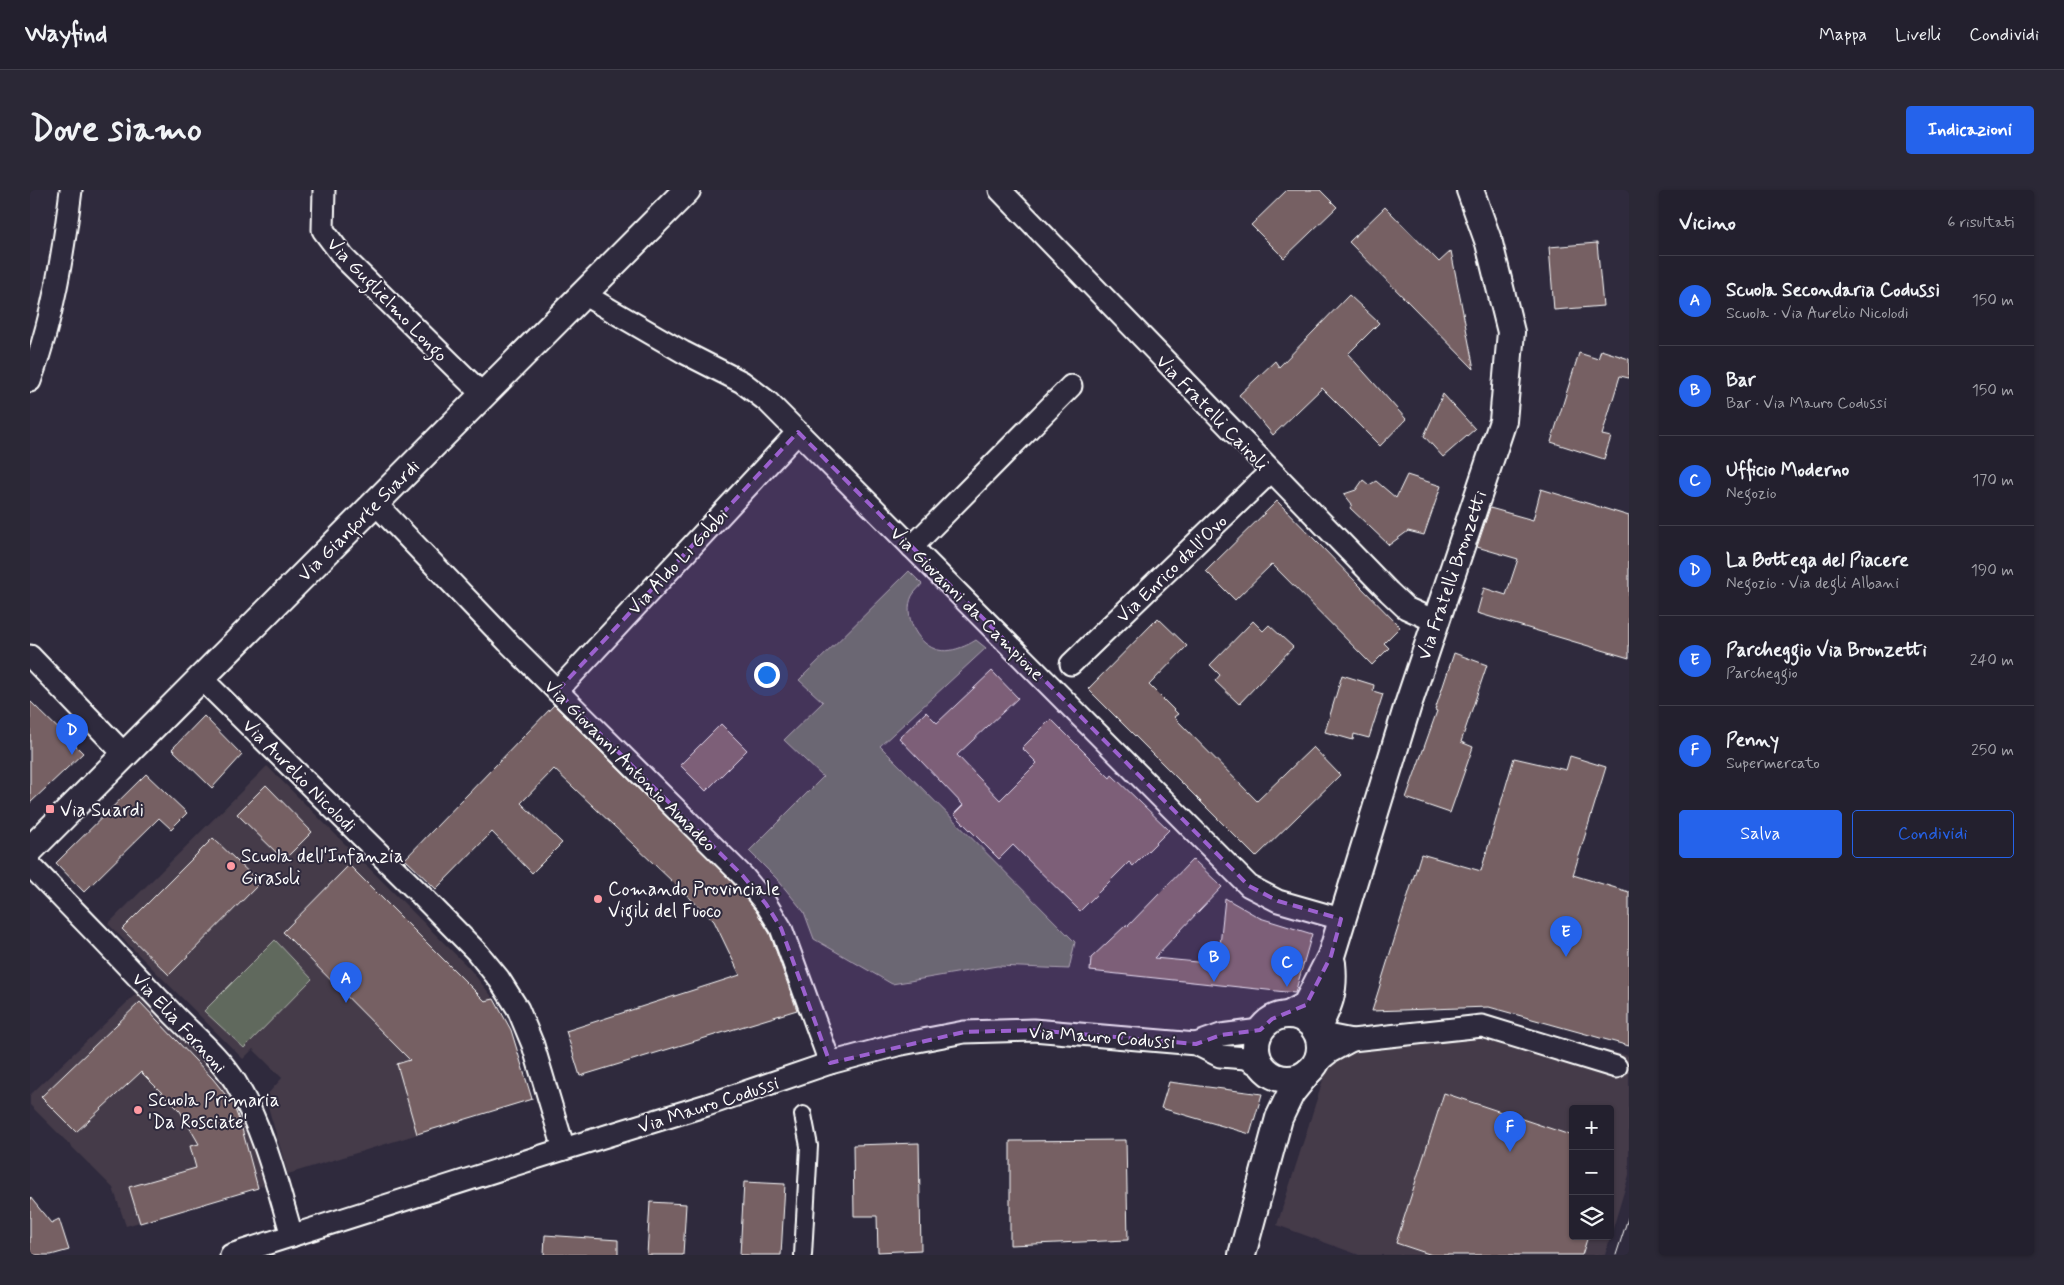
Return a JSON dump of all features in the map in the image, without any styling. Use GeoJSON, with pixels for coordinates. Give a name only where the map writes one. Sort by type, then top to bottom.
{"type":"FeatureCollection","features":[{"type":"Feature","properties":{"kind":"street"},"geometry":{"type":"LineString","coordinates":[[30,381],[43,346],[63,255],[71,190]]}},
{"type":"Feature","properties":{"kind":"street","name":"Via Guglielmo Longo"},"geometry":{"type":"LineString","coordinates":[[324,190],[323,230],[344,258],[483,395]]}},
{"type":"Feature","properties":{"kind":"street","name":"Via Gianforte Suardi"},"geometry":{"type":"LineString","coordinates":[[30,850],[687,190]]}},
{"type":"Feature","properties":{"kind":"street","name":"Via Fratelli Cairoli"},"geometry":{"type":"LineString","coordinates":[[1000,190],[1270,472],[1406,608],[1435,621]]}},
{"type":"Feature","properties":{"kind":"street","name":"Via Fratelli Bronzetti"},"geometry":{"type":"LineString","coordinates":[[1288,1015],[1306,1005],[1331,956],[1435,621],[1503,421],[1511,332],[1489,243],[1470,190]]}},
{"type":"Feature","properties":{"kind":"street","name":"Via Giovanni da Campione"},"geometry":{"type":"LineString","coordinates":[[583,294],[684,352],[742,382],[768,402],[1249,886],[1278,900],[1341,919]]}},
{"type":"Feature","properties":{"kind":"street"},"geometry":{"type":"LineString","coordinates":[[912,548],[1070,386]]}},
{"type":"Feature","properties":{"kind":"street","name":"Via Aldo Li Gobbi"},"geometry":{"type":"LineString","coordinates":[[557,690],[798,432]]}},
{"type":"Feature","properties":{"kind":"street","name":"Via Enrico dall'Ovo"},"geometry":{"type":"LineString","coordinates":[[1070,664],[1270,472]]}},
{"type":"Feature","properties":{"kind":"street","name":"Via Giovanni Antonio Amadeo"},"geometry":{"type":"LineString","coordinates":[[376,503],[557,690],[743,876],[766,904],[781,928],[830,1063]]}},
{"type":"Feature","properties":{"kind":"street"},"geometry":{"type":"LineString","coordinates":[[30,656],[125,756]]}},
{"type":"Feature","properties":{"kind":"street","name":"Via Aurelio Nicolodi"},"geometry":{"type":"LineString","coordinates":[[201,678],[423,897],[477,952],[500,979],[518,1009],[533,1045],[564,1149]]}},
{"type":"Feature","properties":{"kind":"street","name":"Via Elia Fornoni"},"geometry":{"type":"LineString","coordinates":[[30,865],[235,1081],[253,1114],[262,1136],[292,1236]]}},
{"type":"Feature","properties":{"kind":"street","name":"Via Fratelli Bronzetti"},"geometry":{"type":"LineString","coordinates":[[1316,1032],[1326,1011],[1334,983],[1331,956]]}},
{"type":"Feature","properties":{"kind":"street"},"geometry":{"type":"LineString","coordinates":[[1265,1070],[1283,1079],[1292,1079],[1312,1068],[1320,1048],[1316,1032],[1304,1019],[1288,1015],[1272,1019],[1260,1030],[1255,1046],[1259,1061],[1265,1070],[1277,1088],[1279,1118]]}},
{"type":"Feature","properties":{"kind":"street"},"geometry":{"type":"LineString","coordinates":[[1316,1032],[1352,1040],[1482,1026],[1616,1067]]}},
{"type":"Feature","properties":{"kind":"street","name":"Via Mauro Codussi"},"geometry":{"type":"LineString","coordinates":[[232,1255],[707,1105],[830,1063],[897,1045],[964,1032],[1033,1030],[1196,1044],[1220,1056],[1246,1058],[1265,1070]]}},
{"type":"Feature","properties":{"kind":"street","name":"Via Mauro Codussi"},"geometry":{"type":"LineString","coordinates":[[1196,1044],[1221,1035],[1260,1030]]}},
{"type":"Feature","properties":{"kind":"street"},"geometry":{"type":"LineString","coordinates":[[1242,1255],[1279,1118],[1291,1094],[1312,1068],[1330,1052],[1352,1040]]}},
{"type":"Feature","properties":{"kind":"street"},"geometry":{"type":"LineString","coordinates":[[803,1115],[809,1146],[803,1255]]}},
{"type":"Feature","properties":{"kind":"highlighted area"},"geometry":{"type":"Polygon","coordinates":[[[798,432],[1249,886],[1278,901],[1341,919],[1331,956],[1306,1005],[1272,1019],[1260,1030],[1221,1035],[1196,1044],[1033,1030],[964,1032],[830,1063],[781,928],[766,904],[743,876],[557,691],[798,432]]]}},
{"type":"Feature","properties":{"kind":"shaded area"},"geometry":{"type":"Polygon","coordinates":[[[909,571],[922,584],[912,596],[909,611],[913,627],[922,640],[935,649],[945,651],[956,649],[976,640],[986,648],[880,746],[1075,942],[1069,969],[997,966],[892,984],[814,939],[804,912],[777,879],[749,851],[823,777],[784,740],[823,702],[799,680],[909,571]]]}},
{"type":"Feature","properties":{"kind":"shaded area"},"geometry":{"type":"Polygon","coordinates":[[[267,766],[469,968],[494,999],[511,1030],[532,1099],[288,1174],[265,1097],[282,1078],[253,1049],[243,1059],[108,924],[267,766]]]}},
{"type":"Feature","properties":{"kind":"shaded area"},"geometry":{"type":"Polygon","coordinates":[[[275,940],[312,979],[244,1048],[204,1011],[275,940]]]}},
{"type":"Feature","properties":{"kind":"shaded area","name":"Scuola Primaria 'Da Rosciate'"},"geometry":{"type":"Polygon","coordinates":[[[140,990],[228,1084],[244,1116],[264,1185],[126,1226],[113,1188],[30,1105],[30,1095],[140,990]]]}},
{"type":"Feature","properties":{"kind":"shaded area"},"geometry":{"type":"Polygon","coordinates":[[[1484,1021],[1629,1056],[1629,1175],[1614,1225],[1614,1105],[1569,1105],[1569,1240],[1610,1240],[1605,1255],[1359,1255],[1277,1225],[1339,1029],[1484,1021]]]}},
{"type":"Feature","properties":{"kind":"building"},"geometry":{"type":"Polygon","coordinates":[[[1287,190],[1320,190],[1337,207],[1284,258],[1251,225],[1287,190]]]}},
{"type":"Feature","properties":{"kind":"building"},"geometry":{"type":"Polygon","coordinates":[[[1385,207],[1439,262],[1451,251],[1474,369],[1349,242],[1385,207]]]}},
{"type":"Feature","properties":{"kind":"building"},"geometry":{"type":"Polygon","coordinates":[[[1597,243],[1603,306],[1554,310],[1549,247],[1597,243]]]}},
{"type":"Feature","properties":{"kind":"building"},"geometry":{"type":"Polygon","coordinates":[[[1349,295],[1379,323],[1348,354],[1406,419],[1380,446],[1322,388],[1273,435],[1239,395],[1275,361],[1279,367],[1349,295]]]}},
{"type":"Feature","properties":{"kind":"building"},"geometry":{"type":"Polygon","coordinates":[[[1601,350],[1629,359],[1629,378],[1620,376],[1602,435],[1611,437],[1604,459],[1551,442],[1579,353],[1598,359],[1601,350]]]}},
{"type":"Feature","properties":{"kind":"building"},"geometry":{"type":"Polygon","coordinates":[[[1443,394],[1475,429],[1443,457],[1424,436],[1443,394]]]}},
{"type":"Feature","properties":{"kind":"building"},"geometry":{"type":"Polygon","coordinates":[[[1407,475],[1441,486],[1424,535],[1408,531],[1389,545],[1350,508],[1352,504],[1344,494],[1356,490],[1363,480],[1369,485],[1376,481],[1396,498],[1407,475]]]}},
{"type":"Feature","properties":{"kind":"building"},"geometry":{"type":"Polygon","coordinates":[[[1541,489],[1629,516],[1629,658],[1477,613],[1484,588],[1506,595],[1518,559],[1477,547],[1490,508],[1533,520],[1541,489]]]}},
{"type":"Feature","properties":{"kind":"building"},"geometry":{"type":"Polygon","coordinates":[[[1277,501],[1400,627],[1384,643],[1389,648],[1372,665],[1272,564],[1235,600],[1206,571],[1277,501]]]}},
{"type":"Feature","properties":{"kind":"building"},"geometry":{"type":"Polygon","coordinates":[[[1158,618],[1187,646],[1149,685],[1178,714],[1174,717],[1257,801],[1313,747],[1340,775],[1256,857],[1088,689],[1158,618]]]}},
{"type":"Feature","properties":{"kind":"building"},"geometry":{"type":"Polygon","coordinates":[[[1253,621],[1263,631],[1269,625],[1293,647],[1239,704],[1215,681],[1220,675],[1210,665],[1253,621]]]}},
{"type":"Feature","properties":{"kind":"building"},"geometry":{"type":"Polygon","coordinates":[[[1454,653],[1487,665],[1461,742],[1473,747],[1450,813],[1406,798],[1437,711],[1435,710],[1454,653]]]}},
{"type":"Feature","properties":{"kind":"building"},"geometry":{"type":"Polygon","coordinates":[[[992,671],[1018,698],[957,755],[1000,800],[1037,763],[1022,748],[1051,719],[1110,778],[1112,775],[1169,830],[1133,866],[1129,862],[1080,911],[1013,845],[999,859],[954,814],[963,805],[899,738],[926,712],[937,723],[992,671]]]}},
{"type":"Feature","properties":{"kind":"building"},"geometry":{"type":"Polygon","coordinates":[[[1342,675],[1374,685],[1373,691],[1383,694],[1369,738],[1354,734],[1353,740],[1325,732],[1342,675]]]}},
{"type":"Feature","properties":{"kind":"building"},"geometry":{"type":"Polygon","coordinates":[[[30,701],[83,753],[30,803],[30,701]]]}},
{"type":"Feature","properties":{"kind":"building"},"geometry":{"type":"Polygon","coordinates":[[[554,705],[734,884],[756,911],[770,934],[797,1010],[580,1076],[566,1031],[740,975],[714,921],[554,769],[521,803],[562,843],[532,873],[492,832],[436,889],[405,859],[554,705]]]}},
{"type":"Feature","properties":{"kind":"building"},"geometry":{"type":"Polygon","coordinates":[[[204,716],[242,755],[212,788],[172,749],[204,716]]]}},
{"type":"Feature","properties":{"kind":"building"},"geometry":{"type":"Polygon","coordinates":[[[721,724],[747,750],[706,791],[680,765],[721,724]]]}},
{"type":"Feature","properties":{"kind":"building"},"geometry":{"type":"Polygon","coordinates":[[[1570,756],[1606,767],[1573,875],[1629,892],[1629,1046],[1489,1007],[1372,1011],[1421,854],[1481,871],[1514,758],[1566,770],[1570,756]]]}},
{"type":"Feature","properties":{"kind":"building"},"geometry":{"type":"Polygon","coordinates":[[[146,774],[187,813],[171,829],[159,818],[84,892],[56,863],[146,774]]]}},
{"type":"Feature","properties":{"kind":"building"},"geometry":{"type":"Polygon","coordinates":[[[266,785],[312,832],[284,860],[237,814],[266,785]]]}},
{"type":"Feature","properties":{"kind":"building"},"geometry":{"type":"Polygon","coordinates":[[[213,838],[260,883],[169,975],[122,929],[213,838]]]}},
{"type":"Feature","properties":{"kind":"building"},"geometry":{"type":"Polygon","coordinates":[[[1193,859],[1222,887],[1154,958],[1218,964],[1225,898],[1260,918],[1312,934],[1295,993],[1090,971],[1091,958],[1126,925],[1127,927],[1193,859]]]}},
{"type":"Feature","properties":{"kind":"building"},"geometry":{"type":"Polygon","coordinates":[[[349,865],[485,1001],[494,999],[511,1030],[532,1099],[417,1134],[397,1064],[410,1060],[283,932],[349,865]]]}},
{"type":"Feature","properties":{"kind":"building","name":"Scuola Primaria 'Da Rosciate'"},"geometry":{"type":"Polygon","coordinates":[[[140,1002],[213,1079],[233,1104],[241,1125],[258,1188],[140,1223],[129,1187],[196,1168],[190,1146],[199,1144],[180,1111],[141,1072],[76,1132],[41,1097],[140,1002]]]}},
{"type":"Feature","properties":{"kind":"building"},"geometry":{"type":"Polygon","coordinates":[[[1169,1082],[1262,1094],[1250,1134],[1161,1108],[1169,1082]]]}},
{"type":"Feature","properties":{"kind":"building"},"geometry":{"type":"Polygon","coordinates":[[[1444,1093],[1569,1135],[1569,1240],[1587,1240],[1582,1255],[1432,1255],[1396,1243],[1444,1093]]]}},
{"type":"Feature","properties":{"kind":"building"},"geometry":{"type":"Polygon","coordinates":[[[1126,1140],[1128,1240],[1010,1245],[1010,1141],[1126,1140]]]}},
{"type":"Feature","properties":{"kind":"building"},"geometry":{"type":"Polygon","coordinates":[[[919,1143],[921,1250],[878,1252],[877,1216],[854,1216],[853,1145],[919,1143]]]}},
{"type":"Feature","properties":{"kind":"building"},"geometry":{"type":"Polygon","coordinates":[[[744,1182],[785,1184],[781,1255],[740,1255],[744,1182]]]}},
{"type":"Feature","properties":{"kind":"building"},"geometry":{"type":"Polygon","coordinates":[[[30,1197],[51,1223],[59,1219],[69,1250],[51,1255],[30,1255],[30,1197]]]}},
{"type":"Feature","properties":{"kind":"building"},"geometry":{"type":"Polygon","coordinates":[[[650,1202],[686,1204],[683,1255],[647,1255],[650,1202]]]}},
{"type":"Feature","properties":{"kind":"building"},"geometry":{"type":"Polygon","coordinates":[[[545,1235],[618,1240],[618,1255],[544,1255],[545,1235]]]}},
{"type":"Feature","properties":{"kind":"tram line"},"geometry":{"type":"LineString","coordinates":[[1616,1255],[1629,1215]]}},
{"type":"Feature","properties":{"kind":"place","name":"La Bottega del Piacere"},"geometry":{"type":"Point","coordinates":[72,755]}},
{"type":"Feature","properties":{"kind":"place","name":"Via Suardi"},"geometry":{"type":"Point","coordinates":[50,809]}},
{"type":"Feature","properties":{"kind":"place","name":"Scuola dell'Infanzia Girasoli"},"geometry":{"type":"Point","coordinates":[231,866]}},
{"type":"Feature","properties":{"kind":"place","name":"Comando Provinciale Vigili del Fuoco"},"geometry":{"type":"Point","coordinates":[598,899]}},
{"type":"Feature","properties":{"kind":"place","name":"Parcheggio Via Bronzetti"},"geometry":{"type":"Point","coordinates":[1566,957]}},
{"type":"Feature","properties":{"kind":"place","name":"Bar"},"geometry":{"type":"Point","coordinates":[1214,982]}},
{"type":"Feature","properties":{"kind":"place","name":"Ufficio Moderno"},"geometry":{"type":"Point","coordinates":[1287,987]}},
{"type":"Feature","properties":{"kind":"place","name":"Scuola Secondaria Codussi"},"geometry":{"type":"Point","coordinates":[346,1003]}},
{"type":"Feature","properties":{"kind":"place","name":"Scuola Primaria 'Da Rosciate'"},"geometry":{"type":"Point","coordinates":[138,1110]}},
{"type":"Feature","properties":{"kind":"place","name":"Penny"},"geometry":{"type":"Point","coordinates":[1510,1152]}}]}
